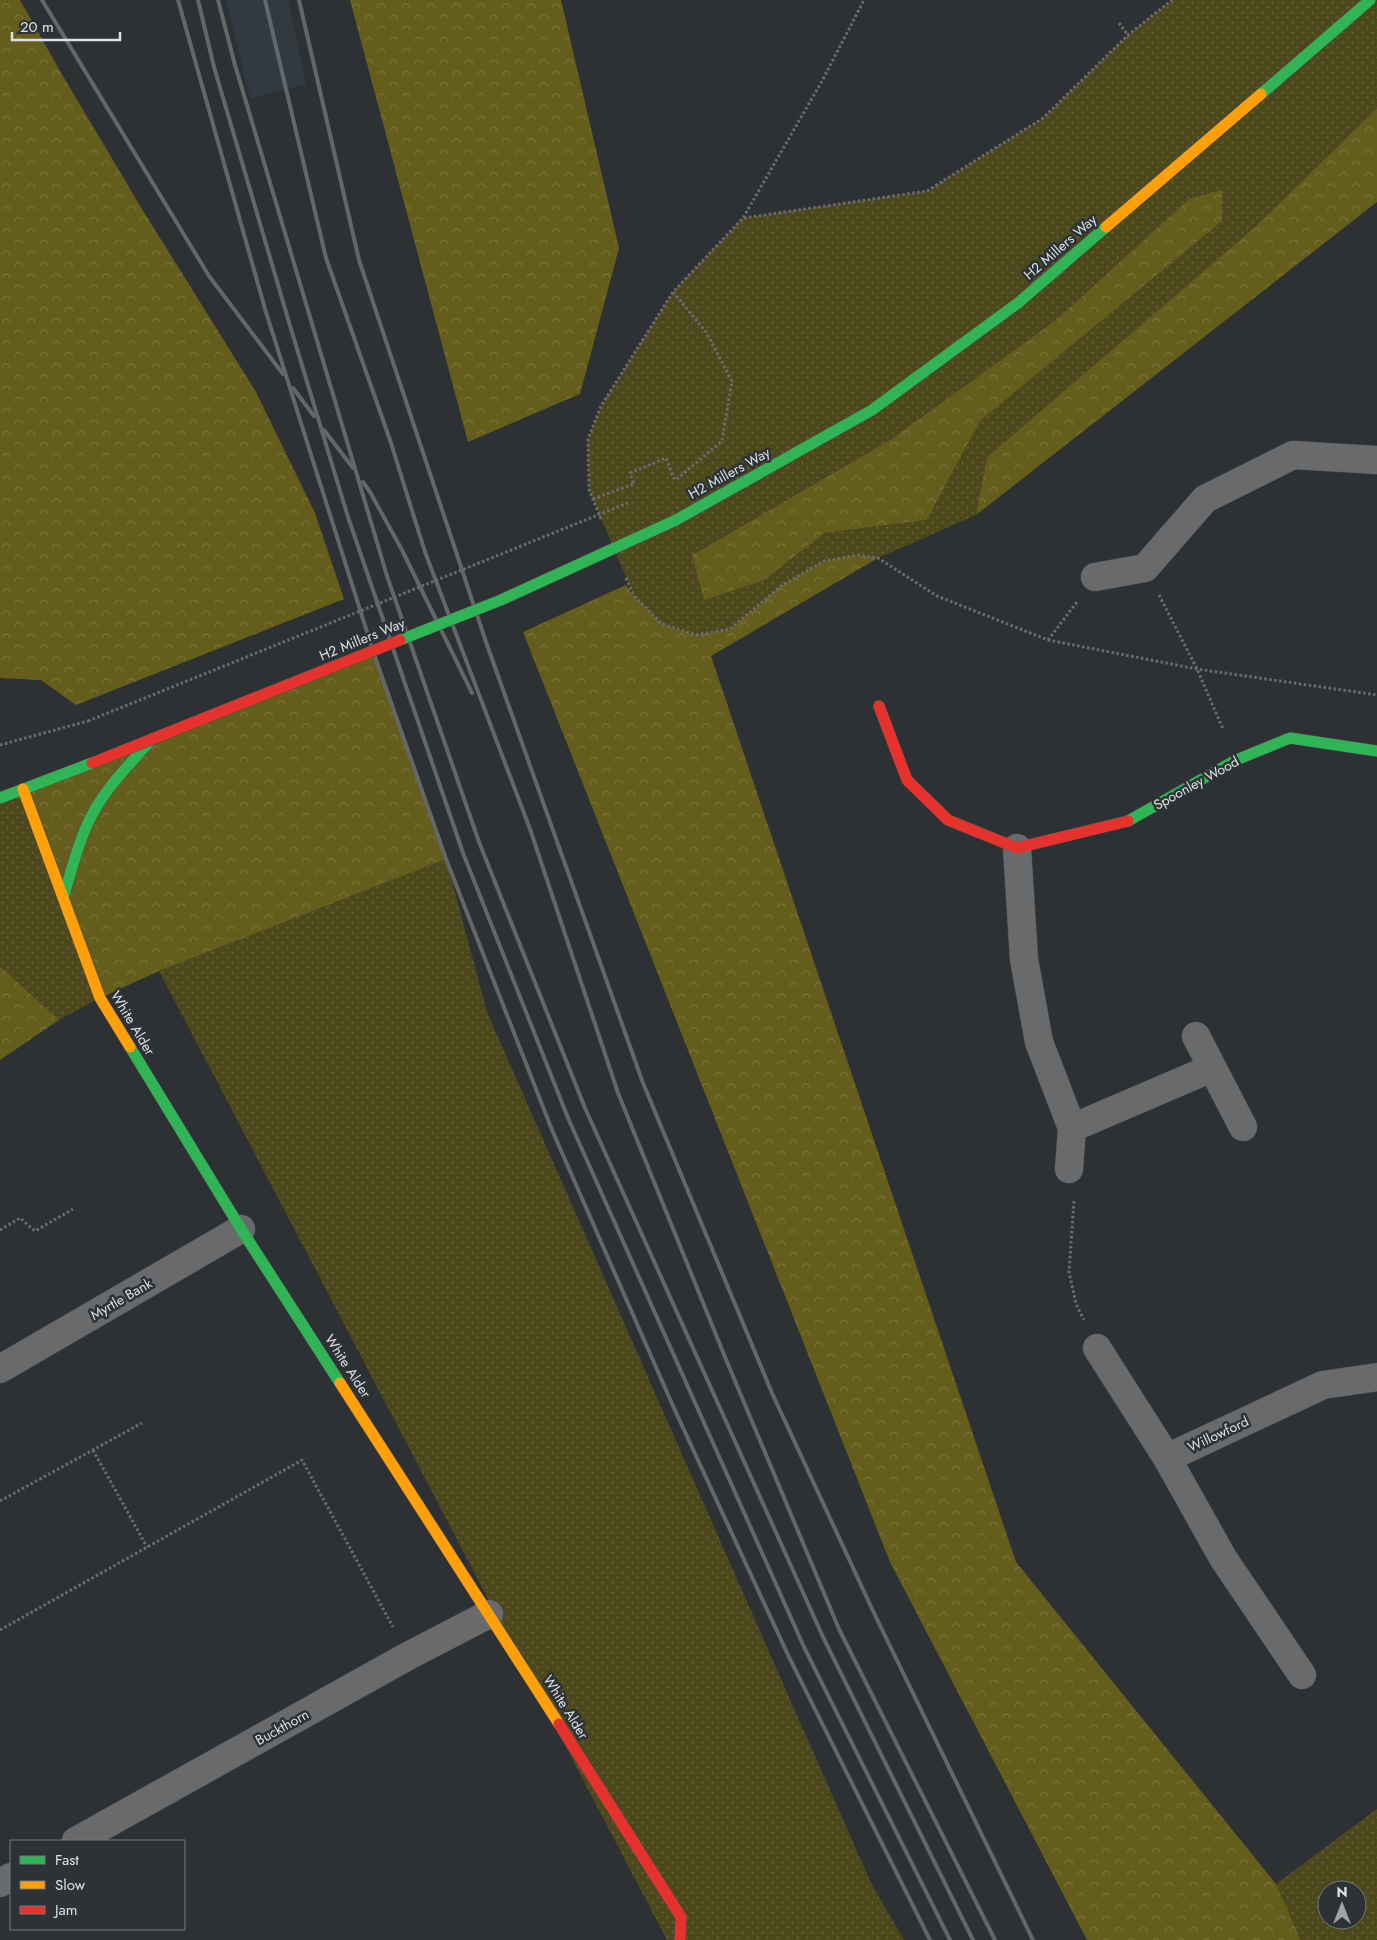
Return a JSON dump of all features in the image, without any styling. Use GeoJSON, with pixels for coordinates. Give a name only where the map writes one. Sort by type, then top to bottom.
{"type":"FeatureCollection","features":[{"type":"Feature","properties":{"kind":"street","name":"H2 Millers Way"},"geometry":{"type":"LineString","coordinates":[[0,798],[501,600],[676,520],[872,410],[1018,303],[1370,0]]}},
{"type":"Feature","properties":{"kind":"street"},"geometry":{"type":"LineString","coordinates":[[1095,577],[1145,568],[1205,499],[1293,455],[1377,460]]}},
{"type":"Feature","properties":{"kind":"street"},"geometry":{"type":"LineString","coordinates":[[878,706],[907,780],[948,820],[1016,848],[1024,958],[1039,1042],[1072,1128],[1069,1169]]}},
{"type":"Feature","properties":{"kind":"street","name":"Spoonley Wood"},"geometry":{"type":"LineString","coordinates":[[1016,848],[1124,823],[1236,760],[1290,738],[1377,751]]}},
{"type":"Feature","properties":{"kind":"street"},"geometry":{"type":"LineString","coordinates":[[63,898],[80,844],[94,812],[111,786],[152,739]]}},
{"type":"Feature","properties":{"kind":"street","name":"White Alder"},"geometry":{"type":"LineString","coordinates":[[23,789],[100,998],[241,1229],[681,1917],[680,1940]]}},
{"type":"Feature","properties":{"kind":"street"},"geometry":{"type":"LineString","coordinates":[[1196,1036],[1243,1127]]}},
{"type":"Feature","properties":{"kind":"street"},"geometry":{"type":"LineString","coordinates":[[1072,1128],[1212,1068]]}},
{"type":"Feature","properties":{"kind":"street","name":"Myrtle Bank"},"geometry":{"type":"LineString","coordinates":[[0,1369],[241,1229]]}},
{"type":"Feature","properties":{"kind":"street"},"geometry":{"type":"LineString","coordinates":[[1097,1348],[1167,1458],[1223,1558],[1302,1675]]}},
{"type":"Feature","properties":{"kind":"street","name":"Willowford"},"geometry":{"type":"LineString","coordinates":[[1167,1458],[1323,1385],[1377,1377]]}},
{"type":"Feature","properties":{"kind":"street","name":"Buckthorn"},"geometry":{"type":"LineString","coordinates":[[78,1840],[408,1656],[489,1614]]}},
{"type":"Feature","properties":{"kind":"path"},"geometry":{"type":"LineString","coordinates":[[605,527],[589,490],[588,439],[601,406],[673,292],[743,218],[822,82],[864,0]]}},
{"type":"Feature","properties":{"kind":"path"},"geometry":{"type":"LineString","coordinates":[[743,218],[927,191],[1043,118],[1128,35],[1172,0]]}},
{"type":"Feature","properties":{"kind":"path"},"geometry":{"type":"LineString","coordinates":[[1119,23],[1128,35]]}},
{"type":"Feature","properties":{"kind":"path"},"geometry":{"type":"LineString","coordinates":[[669,485],[722,441],[732,381],[706,332],[673,292]]}},
{"type":"Feature","properties":{"kind":"path"},"geometry":{"type":"LineString","coordinates":[[593,499],[634,484],[630,473],[666,458],[675,481]]}},
{"type":"Feature","properties":{"kind":"path"},"geometry":{"type":"LineString","coordinates":[[0,745],[88,721],[635,500]]}},
{"type":"Feature","properties":{"kind":"path"},"geometry":{"type":"LineString","coordinates":[[624,573],[634,596],[662,624],[696,635],[730,629],[781,586],[824,561],[858,555],[878,558],[937,596],[1048,640],[1197,669],[1377,695]]}},
{"type":"Feature","properties":{"kind":"path"},"geometry":{"type":"LineString","coordinates":[[1145,568],[1197,669],[1236,760]]}},
{"type":"Feature","properties":{"kind":"path"},"geometry":{"type":"LineString","coordinates":[[1048,640],[1095,577]]}},
{"type":"Feature","properties":{"kind":"path"},"geometry":{"type":"LineString","coordinates":[[1069,1169],[1074,1202],[1069,1272],[1076,1304],[1097,1348]]}},
{"type":"Feature","properties":{"kind":"path"},"geometry":{"type":"LineString","coordinates":[[0,1230],[20,1218],[36,1231],[73,1210]]}},
{"type":"Feature","properties":{"kind":"path"},"geometry":{"type":"LineString","coordinates":[[0,1501],[142,1423]]}},
{"type":"Feature","properties":{"kind":"path"},"geometry":{"type":"LineString","coordinates":[[93,1450],[147,1548]]}},
{"type":"Feature","properties":{"kind":"path"},"geometry":{"type":"LineString","coordinates":[[0,1623],[1,1629],[302,1460],[408,1656]]}},
{"type":"Feature","properties":{"kind":"shaded area"},"geometry":{"type":"Polygon","coordinates":[[[226,0],[288,0],[306,84],[250,98],[226,0]]]}},
{"type":"Feature","properties":{"kind":"shaded area"},"geometry":{"type":"Polygon","coordinates":[[[1172,0],[1377,0],[1377,108],[1255,227],[987,457],[976,515],[878,558],[858,555],[781,586],[730,629],[696,635],[662,624],[634,596],[589,490],[588,439],[601,406],[673,292],[743,218],[927,191],[1043,118],[1128,35],[1172,0]],[[1189,199],[1056,320],[890,440],[693,554],[824,533],[927,520],[980,421],[1221,221],[1189,199]]]}},
{"type":"Feature","properties":{"kind":"shaded area"},"geometry":{"type":"Polygon","coordinates":[[[23,789],[100,998],[59,1020],[0,966],[0,798],[23,789]]]}},
{"type":"Feature","properties":{"kind":"shaded area"},"geometry":{"type":"Polygon","coordinates":[[[446,859],[487,1012],[871,1883],[904,1940],[667,1940],[159,971],[446,859]]]}},
{"type":"Feature","properties":{"kind":"shaded area"},"geometry":{"type":"Polygon","coordinates":[[[1377,1809],[1377,1940],[1301,1940],[1276,1884],[1377,1809]]]}},
{"type":"Feature","properties":{"kind":"green space"},"geometry":{"type":"Polygon","coordinates":[[[0,0],[20,0],[142,209],[256,392],[315,513],[344,599],[76,705],[41,680],[0,678],[0,0]]]}},
{"type":"Feature","properties":{"kind":"green space"},"geometry":{"type":"Polygon","coordinates":[[[350,0],[561,0],[619,248],[580,394],[468,442],[350,0]]]}},
{"type":"Feature","properties":{"kind":"green space"},"geometry":{"type":"Polygon","coordinates":[[[1377,108],[1377,202],[976,515],[987,457],[1255,227],[1377,108]]]}},
{"type":"Feature","properties":{"kind":"green space"},"geometry":{"type":"Polygon","coordinates":[[[1222,190],[1222,221],[980,421],[927,520],[824,533],[764,580],[704,600],[692,555],[890,440],[1056,320],[1189,199],[1222,190]]]}},
{"type":"Feature","properties":{"kind":"green space"},"geometry":{"type":"Polygon","coordinates":[[[858,555],[878,558],[711,656],[1016,1562],[1276,1884],[1301,1940],[1087,1940],[890,1562],[523,632],[626,585],[634,596],[662,624],[696,635],[730,629],[781,586],[824,561],[858,555]]]}},
{"type":"Feature","properties":{"kind":"green space"},"geometry":{"type":"Polygon","coordinates":[[[374,654],[446,859],[159,971],[100,998],[23,789],[374,654]]]}},
{"type":"Feature","properties":{"kind":"green space"},"geometry":{"type":"Polygon","coordinates":[[[0,966],[59,1020],[0,1060],[0,966]]]}},
{"type":"Feature","properties":{"kind":"railway"},"geometry":{"type":"LineString","coordinates":[[42,0],[209,276],[283,374]]}},
{"type":"Feature","properties":{"kind":"railway"},"geometry":{"type":"LineString","coordinates":[[178,0],[265,309],[374,654],[446,859],[552,1130],[673,1406],[788,1655],[930,1940]]}},
{"type":"Feature","properties":{"kind":"railway"},"geometry":{"type":"LineString","coordinates":[[198,0],[214,67],[348,517],[463,853],[568,1118],[804,1647],[950,1940]]}},
{"type":"Feature","properties":{"kind":"railway"},"geometry":{"type":"LineString","coordinates":[[218,0],[235,65],[387,576],[479,842],[585,1108],[823,1637],[973,1940]]}},
{"type":"Feature","properties":{"kind":"railway"},"geometry":{"type":"LineString","coordinates":[[265,0],[326,258],[390,440],[425,552],[530,829],[618,1093],[725,1357],[839,1629],[995,1940]]}},
{"type":"Feature","properties":{"kind":"railway"},"geometry":{"type":"LineString","coordinates":[[299,0],[359,260],[486,642],[643,1083],[772,1393],[873,1611],[1033,1940]]}},
{"type":"Feature","properties":{"kind":"railway"},"geometry":{"type":"LineString","coordinates":[[293,388],[314,416]]}},
{"type":"Feature","properties":{"kind":"railway"},"geometry":{"type":"LineString","coordinates":[[324,430],[353,468]]}},
{"type":"Feature","properties":{"kind":"railway"},"geometry":{"type":"LineString","coordinates":[[363,482],[402,550],[472,693]]}},
{"type":"Feature","properties":{"kind":"traffic: fast"},"geometry":{"type":"LineString","coordinates":[[1261,94],[1370,0]]}},
{"type":"Feature","properties":{"kind":"traffic: fast"},"geometry":{"type":"LineString","coordinates":[[676,520],[872,410],[1018,303],[1106,227]]}},
{"type":"Feature","properties":{"kind":"traffic: fast"},"geometry":{"type":"LineString","coordinates":[[400,640],[501,600],[676,520]]}},
{"type":"Feature","properties":{"kind":"traffic: fast"},"geometry":{"type":"LineString","coordinates":[[1128,821],[1236,760],[1290,738],[1377,751]]}},
{"type":"Feature","properties":{"kind":"traffic: fast"},"geometry":{"type":"LineString","coordinates":[[63,898],[80,843],[94,811],[114,782],[152,739]]}},
{"type":"Feature","properties":{"kind":"traffic: fast"},"geometry":{"type":"LineString","coordinates":[[0,798],[92,763]]}},
{"type":"Feature","properties":{"kind":"traffic: fast"},"geometry":{"type":"LineString","coordinates":[[130,1047],[241,1229],[340,1383]]}},
{"type":"Feature","properties":{"kind":"traffic: slow"},"geometry":{"type":"LineString","coordinates":[[1106,227],[1261,94]]}},
{"type":"Feature","properties":{"kind":"traffic: slow"},"geometry":{"type":"LineString","coordinates":[[23,789],[100,998],[130,1047]]}},
{"type":"Feature","properties":{"kind":"traffic: slow"},"geometry":{"type":"LineString","coordinates":[[340,1383],[559,1724]]}},
{"type":"Feature","properties":{"kind":"traffic: jam"},"geometry":{"type":"LineString","coordinates":[[92,763],[400,640]]}},
{"type":"Feature","properties":{"kind":"traffic: jam"},"geometry":{"type":"LineString","coordinates":[[879,706],[907,780],[948,820],[1017,848],[1128,821]]}},
{"type":"Feature","properties":{"kind":"traffic: jam"},"geometry":{"type":"LineString","coordinates":[[559,1724],[681,1917],[680,1940]]}}]}
